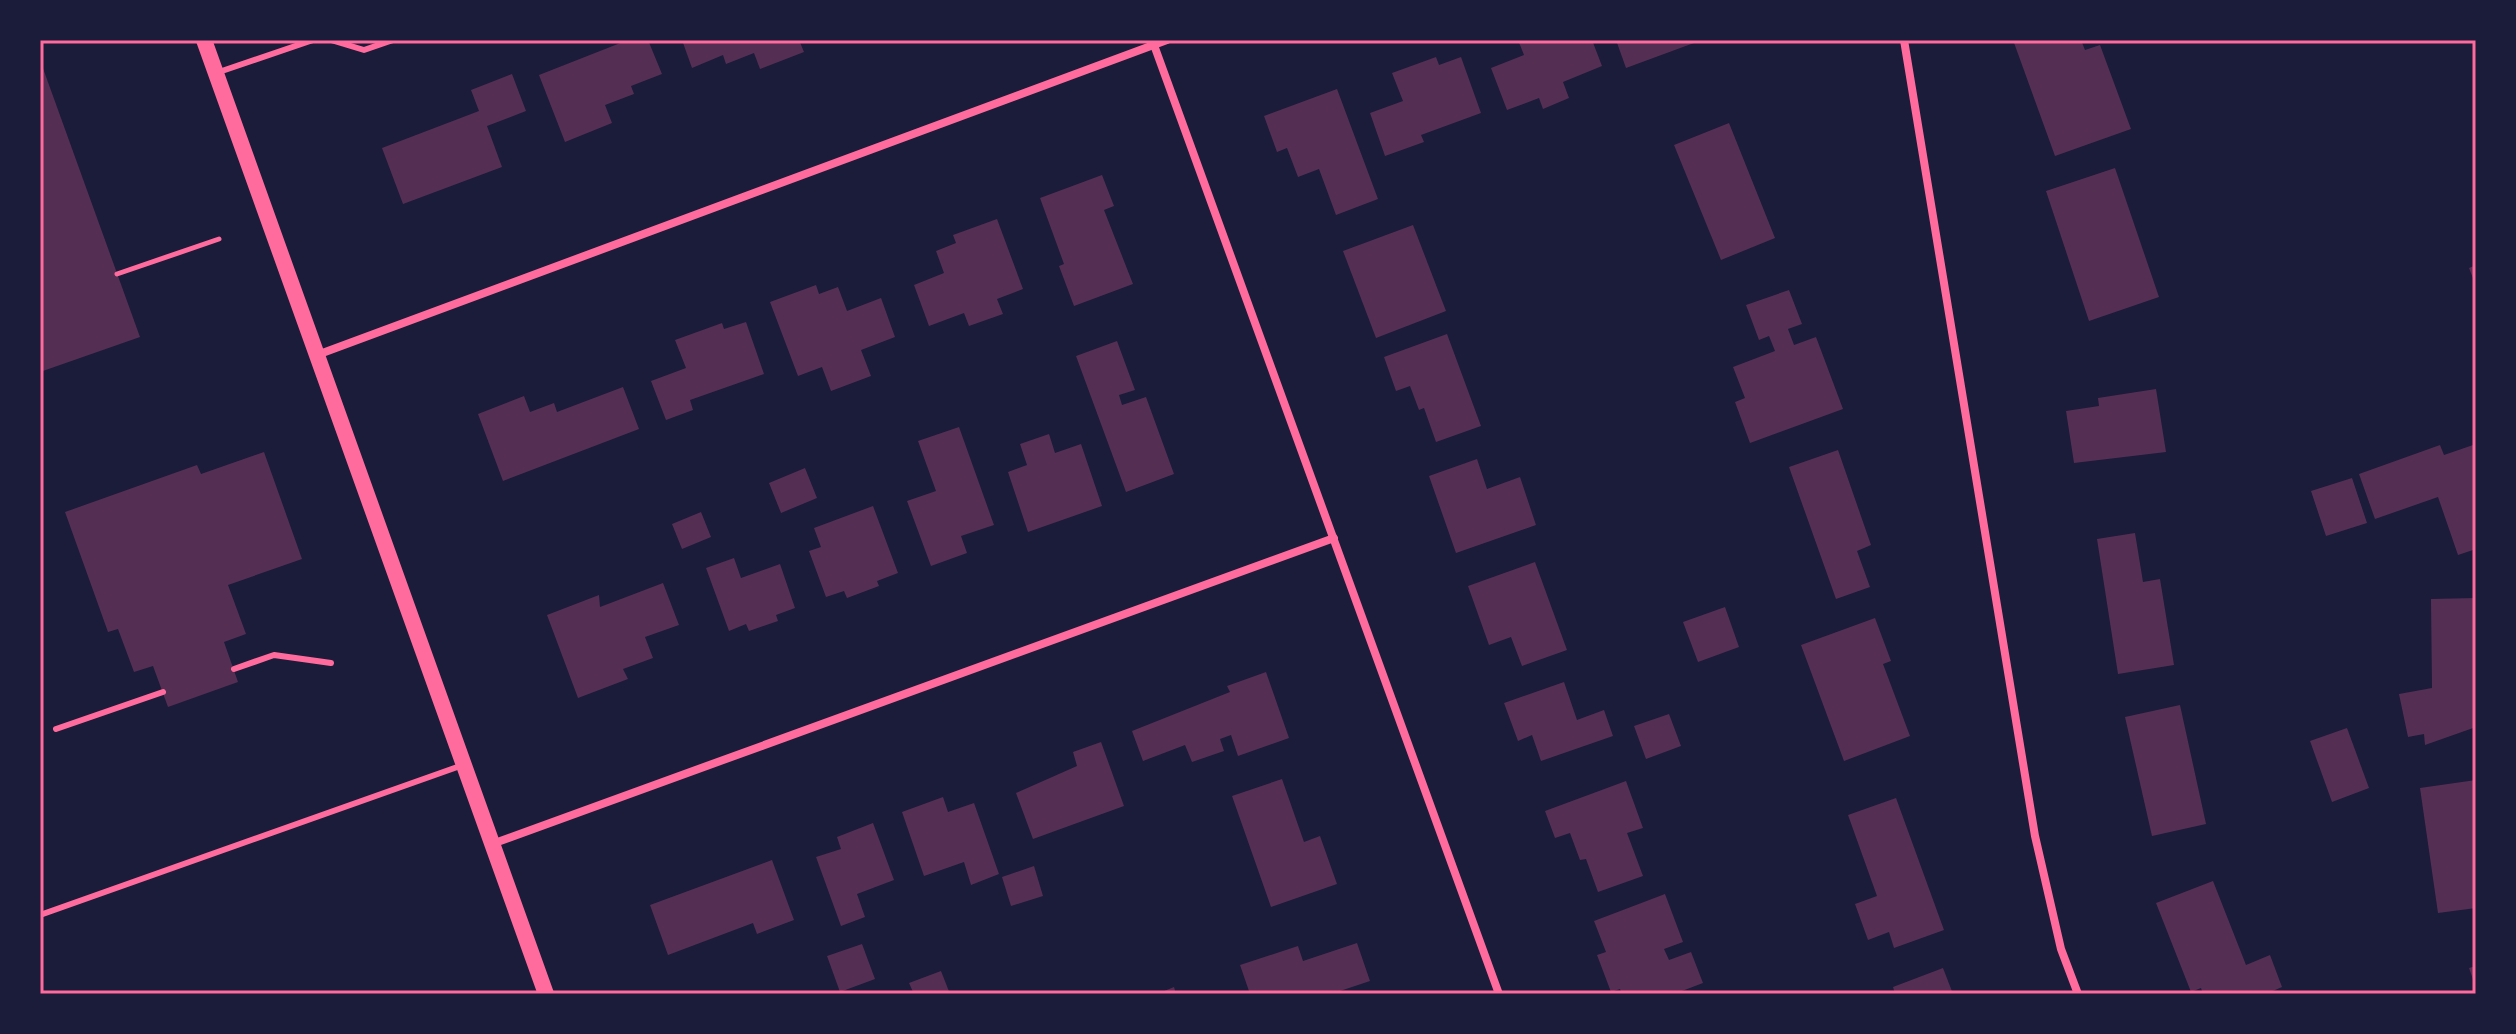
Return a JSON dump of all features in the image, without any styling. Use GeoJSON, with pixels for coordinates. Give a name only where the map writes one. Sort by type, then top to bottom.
{"type":"FeatureCollection","features":[{"type":"Feature","properties":{"kind":"main road"},"geometry":{"type":"LineString","coordinates":[[204,40],[546,994]]}},
{"type":"Feature","properties":{"kind":"street"},"geometry":{"type":"LineString","coordinates":[[317,355],[1167,40]]}},
{"type":"Feature","properties":{"kind":"street"},"geometry":{"type":"LineString","coordinates":[[1904,40],[2035,836],[2061,949],[2078,994]]}},
{"type":"Feature","properties":{"kind":"street"},"geometry":{"type":"LineString","coordinates":[[1154,45],[1499,994]]}},
{"type":"Feature","properties":{"kind":"street"},"geometry":{"type":"LineString","coordinates":[[492,844],[1334,538]]}},
{"type":"Feature","properties":{"kind":"lane"},"geometry":{"type":"LineString","coordinates":[[216,73],[313,40]]}},
{"type":"Feature","properties":{"kind":"lane"},"geometry":{"type":"LineString","coordinates":[[331,40],[364,50],[393,40]]}},
{"type":"Feature","properties":{"kind":"lane"},"geometry":{"type":"LineString","coordinates":[[234,669],[274,655],[331,663]]}},
{"type":"Feature","properties":{"kind":"lane"},"geometry":{"type":"LineString","coordinates":[[56,729],[163,692]]}},
{"type":"Feature","properties":{"kind":"lane"},"geometry":{"type":"LineString","coordinates":[[40,915],[464,765]]}},
{"type":"Feature","properties":{"kind":"path"},"geometry":{"type":"LineString","coordinates":[[117,274],[219,239]]}},
{"type":"Feature","properties":{"kind":"building"},"geometry":{"type":"Polygon","coordinates":[[[628,40],[648,40],[662,74],[631,86],[634,94],[605,105],[612,123],[565,142],[539,75],[628,40]]]}},
{"type":"Feature","properties":{"kind":"building"},"geometry":{"type":"Polygon","coordinates":[[[682,40],[799,40],[804,52],[760,69],[754,53],[726,64],[723,55],[692,68],[682,40]]]}},
{"type":"Feature","properties":{"kind":"building"},"geometry":{"type":"Polygon","coordinates":[[[1518,40],[1592,40],[1602,66],[1563,82],[1569,98],[1543,109],[1539,98],[1507,110],[1491,68],[1524,55],[1518,40]]]}},
{"type":"Feature","properties":{"kind":"building"},"geometry":{"type":"Polygon","coordinates":[[[1616,40],[1702,40],[1626,68],[1616,40]]]}},
{"type":"Feature","properties":{"kind":"building"},"geometry":{"type":"Polygon","coordinates":[[[2013,40],[2081,40],[2085,50],[2100,45],[2131,129],[2055,156],[2013,40]]]}},
{"type":"Feature","properties":{"kind":"building"},"geometry":{"type":"Polygon","coordinates":[[[1436,57],[1439,65],[1461,57],[1481,113],[1421,135],[1424,142],[1385,156],[1370,113],[1403,101],[1392,73],[1436,57]]]}},
{"type":"Feature","properties":{"kind":"building"},"geometry":{"type":"Polygon","coordinates":[[[40,60],[140,337],[40,372],[40,60]]]}},
{"type":"Feature","properties":{"kind":"building"},"geometry":{"type":"Polygon","coordinates":[[[512,74],[526,111],[487,126],[502,167],[403,204],[382,148],[479,111],[471,90],[512,74]]]}},
{"type":"Feature","properties":{"kind":"building"},"geometry":{"type":"Polygon","coordinates":[[[1337,89],[1378,199],[1336,215],[1319,169],[1298,177],[1287,148],[1277,152],[1264,116],[1337,89]]]}},
{"type":"Feature","properties":{"kind":"building"},"geometry":{"type":"Polygon","coordinates":[[[1729,123],[1775,238],[1721,260],[1674,145],[1729,123]]]}},
{"type":"Feature","properties":{"kind":"building"},"geometry":{"type":"Polygon","coordinates":[[[2115,168],[2159,297],[2089,321],[2046,191],[2115,168]]]}},
{"type":"Feature","properties":{"kind":"building"},"geometry":{"type":"Polygon","coordinates":[[[1102,175],[1114,206],[1104,210],[1133,284],[1074,306],[1059,266],[1064,264],[1040,198],[1102,175]]]}},
{"type":"Feature","properties":{"kind":"building"},"geometry":{"type":"Polygon","coordinates":[[[997,219],[1023,289],[997,299],[1003,314],[969,326],[964,313],[929,326],[914,285],[944,273],[936,251],[956,243],[953,235],[997,219]]]}},
{"type":"Feature","properties":{"kind":"building"},"geometry":{"type":"Polygon","coordinates":[[[1413,225],[1446,311],[1376,338],[1343,251],[1413,225]]]}},
{"type":"Feature","properties":{"kind":"building"},"geometry":{"type":"Polygon","coordinates":[[[2476,265],[2476,286],[2469,268],[2476,265]]]}},
{"type":"Feature","properties":{"kind":"building"},"geometry":{"type":"Polygon","coordinates":[[[816,285],[819,294],[838,287],[847,311],[881,298],[895,337],[861,350],[871,376],[831,391],[822,367],[798,376],[770,302],[816,285]]]}},
{"type":"Feature","properties":{"kind":"building"},"geometry":{"type":"Polygon","coordinates":[[[1789,290],[1802,324],[1788,329],[1794,345],[1816,337],[1843,409],[1750,443],[1735,402],[1745,398],[1733,367],[1775,351],[1769,336],[1759,340],[1746,305],[1789,290]]]}},
{"type":"Feature","properties":{"kind":"building"},"geometry":{"type":"Polygon","coordinates":[[[746,322],[764,374],[690,400],[693,410],[666,420],[651,381],[686,368],[675,340],[722,323],[724,329],[746,322]]]}},
{"type":"Feature","properties":{"kind":"building"},"geometry":{"type":"Polygon","coordinates":[[[1447,334],[1481,426],[1436,442],[1424,408],[1419,410],[1410,386],[1396,391],[1384,357],[1447,334]]]}},
{"type":"Feature","properties":{"kind":"building"},"geometry":{"type":"Polygon","coordinates":[[[1117,341],[1135,390],[1119,395],[1122,405],[1146,397],[1174,474],[1126,492],[1076,356],[1117,341]]]}},
{"type":"Feature","properties":{"kind":"building"},"geometry":{"type":"Polygon","coordinates":[[[623,387],[639,429],[503,481],[478,414],[524,396],[530,412],[554,403],[557,412],[623,387]]]}},
{"type":"Feature","properties":{"kind":"building"},"geometry":{"type":"Polygon","coordinates":[[[2156,389],[2166,452],[2074,463],[2066,411],[2099,406],[2098,398],[2156,389]]]}},
{"type":"Feature","properties":{"kind":"building"},"geometry":{"type":"Polygon","coordinates":[[[959,427],[994,525],[961,536],[967,553],[931,566],[907,501],[936,491],[918,441],[959,427]]]}},
{"type":"Feature","properties":{"kind":"building"},"geometry":{"type":"Polygon","coordinates":[[[1049,434],[1055,453],[1081,444],[1102,506],[1028,532],[1008,472],[1027,465],[1020,444],[1049,434]]]}},
{"type":"Feature","properties":{"kind":"building"},"geometry":{"type":"Polygon","coordinates":[[[2476,444],[2476,549],[2458,555],[2438,497],[2375,519],[2359,474],[2440,445],[2444,455],[2476,444]]]}},
{"type":"Feature","properties":{"kind":"building"},"geometry":{"type":"Polygon","coordinates":[[[1838,450],[1871,545],[1857,551],[1870,587],[1836,599],[1789,467],[1838,450]]]}},
{"type":"Feature","properties":{"kind":"building"},"geometry":{"type":"Polygon","coordinates":[[[264,452],[302,559],[228,585],[246,634],[224,642],[238,682],[168,707],[153,666],[134,672],[118,629],[108,632],[65,512],[197,465],[201,474],[264,452]]]}},
{"type":"Feature","properties":{"kind":"building"},"geometry":{"type":"Polygon","coordinates":[[[1477,459],[1487,489],[1520,477],[1536,525],[1456,553],[1429,476],[1477,459]]]}},
{"type":"Feature","properties":{"kind":"building"},"geometry":{"type":"Polygon","coordinates":[[[805,468],[817,498],[781,513],[769,483],[805,468]]]}},
{"type":"Feature","properties":{"kind":"building"},"geometry":{"type":"Polygon","coordinates":[[[2352,478],[2367,523],[2326,536],[2311,491],[2352,478]]]}},
{"type":"Feature","properties":{"kind":"building"},"geometry":{"type":"Polygon","coordinates":[[[873,506],[898,573],[877,581],[879,586],[847,598],[844,591],[826,597],[809,551],[821,547],[814,528],[873,506]]]}},
{"type":"Feature","properties":{"kind":"building"},"geometry":{"type":"Polygon","coordinates":[[[701,512],[711,537],[682,549],[672,524],[701,512]]]}},
{"type":"Feature","properties":{"kind":"building"},"geometry":{"type":"Polygon","coordinates":[[[2135,533],[2143,582],[2160,579],[2174,665],[2118,674],[2097,539],[2135,533]]]}},
{"type":"Feature","properties":{"kind":"building"},"geometry":{"type":"Polygon","coordinates":[[[734,558],[741,578],[780,564],[795,608],[776,615],[778,621],[749,631],[746,624],[729,631],[706,568],[734,558]]]}},
{"type":"Feature","properties":{"kind":"building"},"geometry":{"type":"Polygon","coordinates":[[[1535,562],[1567,650],[1522,666],[1511,637],[1489,645],[1468,586],[1535,562]]]}},
{"type":"Feature","properties":{"kind":"building"},"geometry":{"type":"Polygon","coordinates":[[[663,583],[679,625],[645,637],[653,658],[623,669],[628,679],[578,698],[547,615],[599,595],[600,607],[663,583]]]}},
{"type":"Feature","properties":{"kind":"building"},"geometry":{"type":"Polygon","coordinates":[[[2476,598],[2476,727],[2425,745],[2424,734],[2408,737],[2399,694],[2432,688],[2431,599],[2476,598]]]}},
{"type":"Feature","properties":{"kind":"building"},"geometry":{"type":"Polygon","coordinates":[[[1725,607],[1739,647],[1698,662],[1683,622],[1725,607]]]}},
{"type":"Feature","properties":{"kind":"building"},"geometry":{"type":"Polygon","coordinates":[[[1875,618],[1891,661],[1883,664],[1910,736],[1844,761],[1801,645],[1875,618]]]}},
{"type":"Feature","properties":{"kind":"building"},"geometry":{"type":"Polygon","coordinates":[[[1266,672],[1289,738],[1238,756],[1231,735],[1220,739],[1224,751],[1192,762],[1185,745],[1143,761],[1132,731],[1230,692],[1227,686],[1266,672]]]}},
{"type":"Feature","properties":{"kind":"building"},"geometry":{"type":"Polygon","coordinates":[[[1564,682],[1577,720],[1604,710],[1613,736],[1541,761],[1532,735],[1518,741],[1504,703],[1564,682]]]}},
{"type":"Feature","properties":{"kind":"building"},"geometry":{"type":"Polygon","coordinates":[[[2180,705],[2206,824],[2152,836],[2125,717],[2180,705]]]}},
{"type":"Feature","properties":{"kind":"building"},"geometry":{"type":"Polygon","coordinates":[[[1669,714],[1681,746],[1646,759],[1634,726],[1669,714]]]}},
{"type":"Feature","properties":{"kind":"building"},"geometry":{"type":"Polygon","coordinates":[[[2347,728],[2369,788],[2332,802],[2310,741],[2347,728]]]}},
{"type":"Feature","properties":{"kind":"building"},"geometry":{"type":"Polygon","coordinates":[[[1101,742],[1124,806],[1033,839],[1016,793],[1077,766],[1073,752],[1101,742]]]}},
{"type":"Feature","properties":{"kind":"building"},"geometry":{"type":"Polygon","coordinates":[[[1282,779],[1304,842],[1320,836],[1337,884],[1271,907],[1232,796],[1282,779]]]}},
{"type":"Feature","properties":{"kind":"building"},"geometry":{"type":"Polygon","coordinates":[[[2476,780],[2476,908],[2438,913],[2420,788],[2476,780]]]}},
{"type":"Feature","properties":{"kind":"building"},"geometry":{"type":"Polygon","coordinates":[[[1626,781],[1643,828],[1627,833],[1643,876],[1598,892],[1586,859],[1580,860],[1570,833],[1555,838],[1545,811],[1626,781]]]}},
{"type":"Feature","properties":{"kind":"building"},"geometry":{"type":"Polygon","coordinates":[[[943,797],[948,812],[974,803],[999,874],[971,885],[964,862],[924,876],[902,812],[943,797]]]}},
{"type":"Feature","properties":{"kind":"building"},"geometry":{"type":"Polygon","coordinates":[[[1896,798],[1944,930],[1894,948],[1889,932],[1868,940],[1855,904],[1877,896],[1848,815],[1896,798]]]}},
{"type":"Feature","properties":{"kind":"building"},"geometry":{"type":"Polygon","coordinates":[[[873,823],[894,880],[857,894],[865,917],[841,926],[816,857],[841,849],[837,837],[873,823]]]}},
{"type":"Feature","properties":{"kind":"building"},"geometry":{"type":"Polygon","coordinates":[[[772,860],[794,920],[757,934],[753,923],[668,955],[650,905],[772,860]]]}},
{"type":"Feature","properties":{"kind":"building"},"geometry":{"type":"Polygon","coordinates":[[[1034,866],[1043,896],[1011,906],[1002,877],[1034,866]]]}},
{"type":"Feature","properties":{"kind":"building"},"geometry":{"type":"Polygon","coordinates":[[[2213,881],[2246,965],[2270,955],[2282,987],[2266,994],[2203,994],[2201,988],[2191,992],[2156,903],[2213,881]]]}},
{"type":"Feature","properties":{"kind":"building"},"geometry":{"type":"Polygon","coordinates":[[[1665,894],[1683,942],[1664,949],[1669,960],[1691,952],[1703,983],[1674,994],[1622,994],[1620,989],[1611,992],[1597,955],[1606,952],[1594,921],[1665,894]]]}},
{"type":"Feature","properties":{"kind":"building"},"geometry":{"type":"Polygon","coordinates":[[[1357,943],[1370,981],[1331,994],[1250,994],[1240,965],[1298,946],[1303,961],[1357,943]]]}},
{"type":"Feature","properties":{"kind":"building"},"geometry":{"type":"Polygon","coordinates":[[[862,944],[875,979],[840,992],[827,956],[862,944]]]}},
{"type":"Feature","properties":{"kind":"building"},"geometry":{"type":"Polygon","coordinates":[[[2476,966],[2476,988],[2469,968],[2476,966]]]}},
{"type":"Feature","properties":{"kind":"building"},"geometry":{"type":"Polygon","coordinates":[[[1943,968],[1953,994],[1895,994],[1893,987],[1943,968]]]}},
{"type":"Feature","properties":{"kind":"building"},"geometry":{"type":"Polygon","coordinates":[[[941,971],[950,994],[914,994],[909,983],[941,971]]]}},
{"type":"Feature","properties":{"kind":"building"},"geometry":{"type":"Polygon","coordinates":[[[1174,987],[1176,994],[1157,994],[1174,987]]]}}]}
